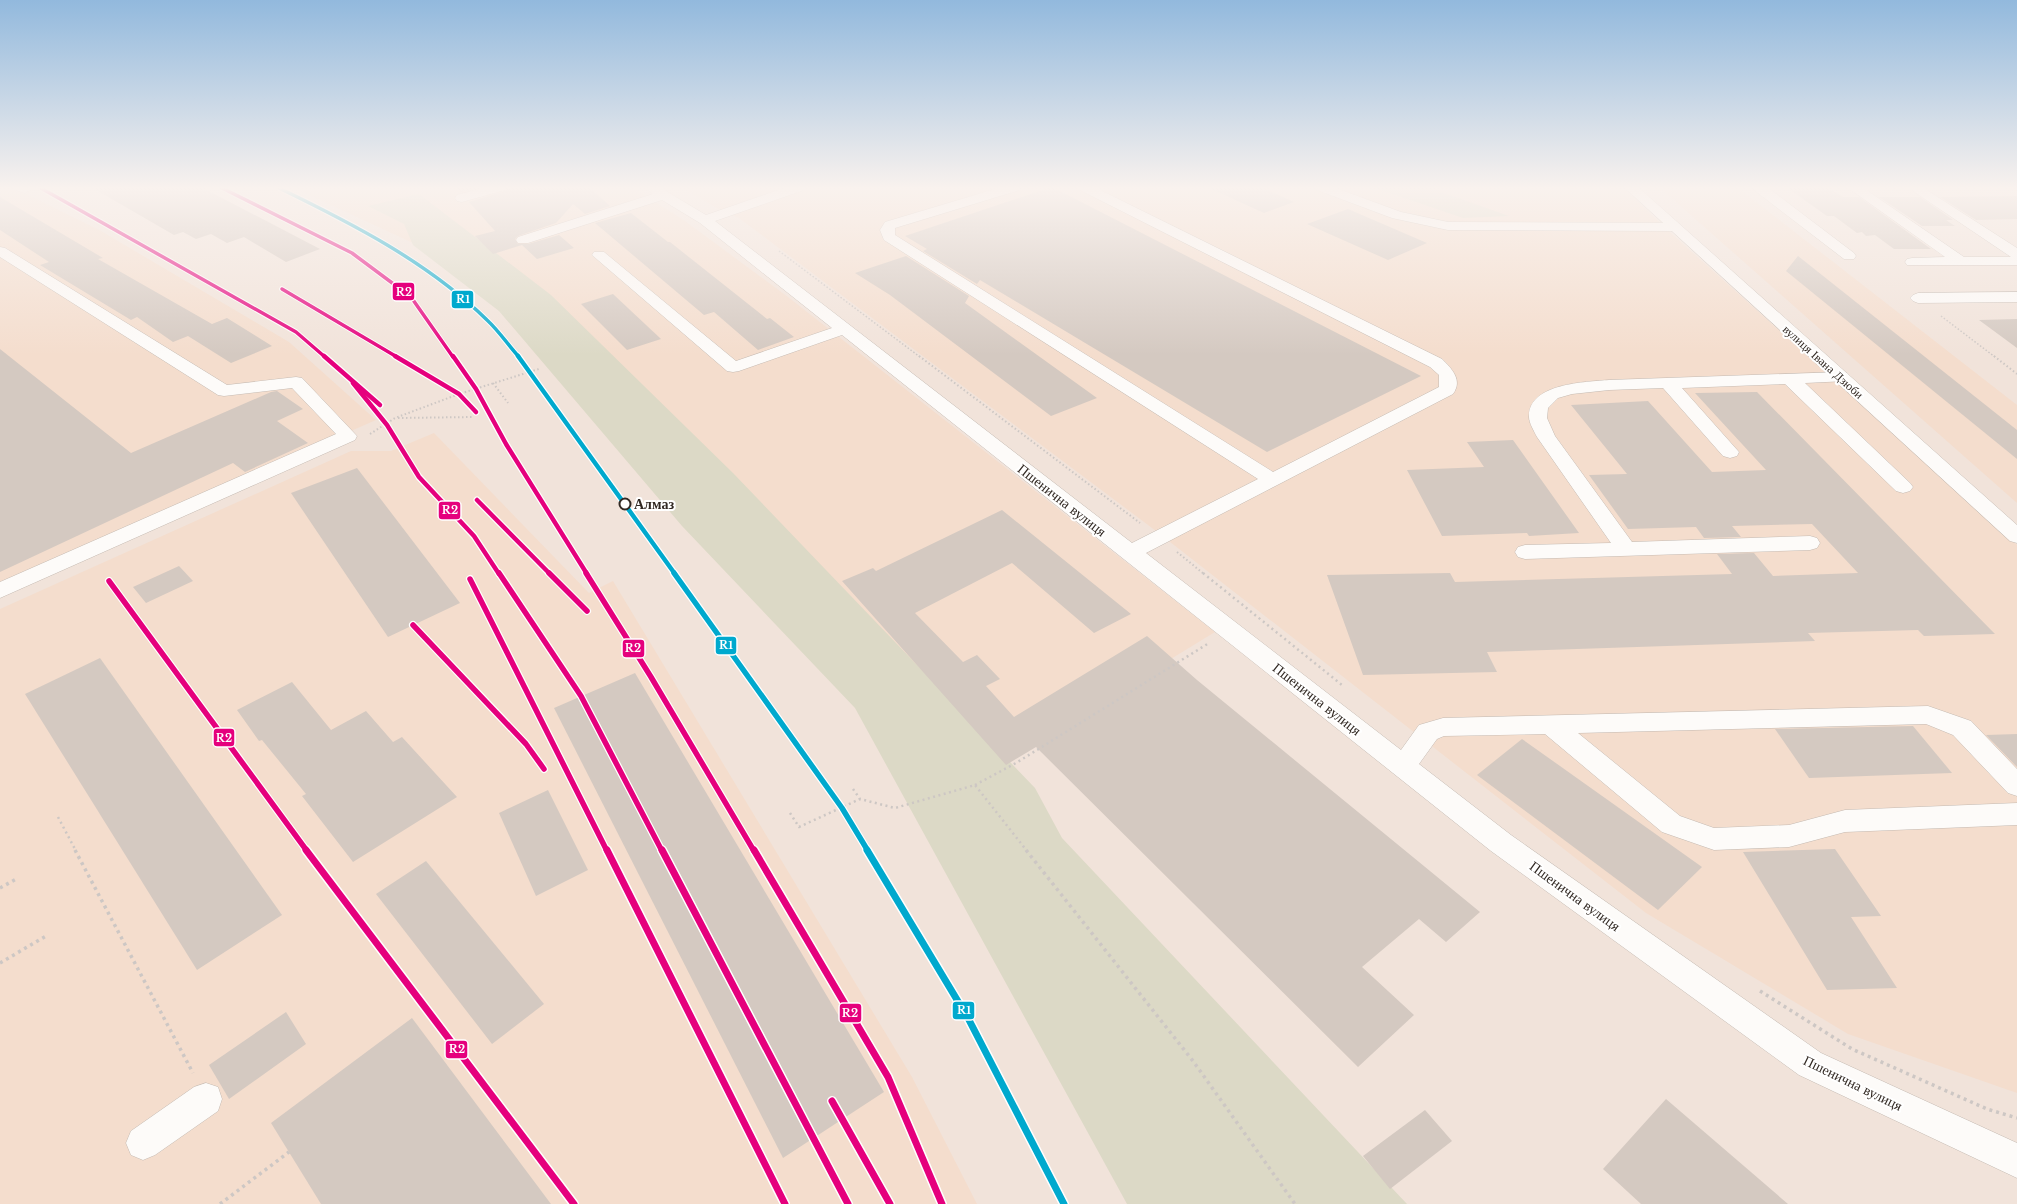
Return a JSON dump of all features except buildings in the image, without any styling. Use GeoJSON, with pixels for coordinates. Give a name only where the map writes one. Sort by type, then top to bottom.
{"type":"FeatureCollection","features":[{"type":"Feature","properties":{"kind":"street","name":"Пшенична вулиця"},"geometry":{"type":"LineString","coordinates":[[735,243],[1501,843],[1810,1064],[2017,1161]]}},
{"type":"Feature","properties":{"kind":"street"},"geometry":{"type":"LineString","coordinates":[[899,243],[1273,480]]}},
{"type":"Feature","properties":{"kind":"street"},"geometry":{"type":"LineString","coordinates":[[1130,553],[1447,390],[1450,383],[1447,373],[1436,364],[1196,243]]}},
{"type":"Feature","properties":{"kind":"street","name":"вулиця Івана Дзюби"},"geometry":{"type":"LineString","coordinates":[[1692,243],[2017,536]]}},
{"type":"Feature","properties":{"kind":"street"},"geometry":{"type":"LineString","coordinates":[[1832,243],[1849,256]]}},
{"type":"Feature","properties":{"kind":"street"},"geometry":{"type":"LineString","coordinates":[[1934,243],[1961,262]]}},
{"type":"Feature","properties":{"kind":"street"},"geometry":{"type":"LineString","coordinates":[[2000,243],[2017,254]]}},
{"type":"Feature","properties":{"kind":"street"},"geometry":{"type":"LineString","coordinates":[[0,252],[224,391],[296,382],[348,436],[0,591]]}},
{"type":"Feature","properties":{"kind":"street"},"geometry":{"type":"LineString","coordinates":[[599,255],[733,367],[844,329]]}},
{"type":"Feature","properties":{"kind":"street"},"geometry":{"type":"LineString","coordinates":[[1912,262],[2017,261]]}},
{"type":"Feature","properties":{"kind":"street"},"geometry":{"type":"LineString","coordinates":[[1918,298],[2013,300]]}},
{"type":"Feature","properties":{"kind":"street"},"geometry":{"type":"LineString","coordinates":[[1627,550],[1546,437],[1538,418],[1539,407],[1552,394],[1572,389],[1609,385],[1841,377]]}},
{"type":"Feature","properties":{"kind":"street"},"geometry":{"type":"LineString","coordinates":[[1790,379],[1903,487]]}},
{"type":"Feature","properties":{"kind":"street"},"geometry":{"type":"LineString","coordinates":[[1668,383],[1730,452]]}},
{"type":"Feature","properties":{"kind":"street"},"geometry":{"type":"LineString","coordinates":[[1526,552],[1627,550],[1810,543]]}},
{"type":"Feature","properties":{"kind":"street"},"geometry":{"type":"LineString","coordinates":[[1403,766],[1428,732],[1442,727],[1928,715],[1962,728],[2017,786]]}},
{"type":"Feature","properties":{"kind":"street"},"geometry":{"type":"LineString","coordinates":[[1550,724],[1671,824],[1714,839],[1789,836],[1845,821],[2017,814]]}},
{"type":"Feature","properties":{"kind":"street"},"geometry":{"type":"LineString","coordinates":[[143,1143],[206,1099]]}},
{"type":"Feature","properties":{"kind":"path"},"geometry":{"type":"LineString","coordinates":[[774,248],[1160,538],[1343,686]]}},
{"type":"Feature","properties":{"kind":"path"},"geometry":{"type":"LineString","coordinates":[[1918,298],[2017,374]]}},
{"type":"Feature","properties":{"kind":"path"},"geometry":{"type":"LineString","coordinates":[[530,371],[539,370]]}},
{"type":"Feature","properties":{"kind":"path"},"geometry":{"type":"LineString","coordinates":[[493,383],[508,403]]}},
{"type":"Feature","properties":{"kind":"path"},"geometry":{"type":"LineString","coordinates":[[395,418],[474,417]]}},
{"type":"Feature","properties":{"kind":"path"},"geometry":{"type":"LineString","coordinates":[[790,813],[799,827],[860,799],[895,808],[975,785],[1016,763],[1230,631]]}},
{"type":"Feature","properties":{"kind":"path"},"geometry":{"type":"LineString","coordinates":[[975,785],[1193,1061],[1295,1204]]}},
{"type":"Feature","properties":{"kind":"path"},"geometry":{"type":"LineString","coordinates":[[853,789],[860,799]]}},
{"type":"Feature","properties":{"kind":"path"},"geometry":{"type":"LineString","coordinates":[[58,817],[206,1099]]}},
{"type":"Feature","properties":{"kind":"path"},"geometry":{"type":"LineString","coordinates":[[0,888],[18,878]]}},
{"type":"Feature","properties":{"kind":"path"},"geometry":{"type":"LineString","coordinates":[[0,963],[46,936]]}},
{"type":"Feature","properties":{"kind":"path"},"geometry":{"type":"LineString","coordinates":[[1759,991],[1852,1049],[1987,1109],[2017,1118]]}},
{"type":"Feature","properties":{"kind":"path"},"geometry":{"type":"LineString","coordinates":[[220,1204],[289,1152]]}},
{"type":"Feature","properties":{"kind":"shaded area"},"geometry":{"type":"Polygon","coordinates":[[[0,243],[122,243],[289,342],[376,420],[0,585],[0,243]]]}},
{"type":"Feature","properties":{"kind":"shaded area"},"geometry":{"type":"Polygon","coordinates":[[[412,243],[483,243],[551,295],[733,473],[1035,788],[1062,838],[1407,1204],[1127,1204],[855,708],[682,526],[499,311],[412,243]]]}},
{"type":"Feature","properties":{"kind":"shaded area"},"geometry":{"type":"Polygon","coordinates":[[[413,243],[715,243],[788,297],[1215,632],[983,774],[593,388],[441,256],[413,243]]]}},
{"type":"Feature","properties":{"kind":"shaded area"},"geometry":{"type":"Polygon","coordinates":[[[773,243],[1682,243],[2017,545],[2017,1093],[1848,1034],[1646,913],[1156,531],[773,243]]]}},
{"type":"Feature","properties":{"kind":"shaded area"},"geometry":{"type":"Polygon","coordinates":[[[1723,243],[1809,243],[2017,405],[2017,503],[1723,243]]]}},
{"type":"Feature","properties":{"kind":"shaded area"},"geometry":{"type":"Polygon","coordinates":[[[434,433],[589,593],[613,581],[912,1077],[977,1204],[0,1204],[0,609],[351,451],[391,451],[434,433]]]}},
{"type":"Feature","properties":{"kind":"transit line","name":"R2"},"geometry":{"type":"LineString","coordinates":[[139,243],[296,332],[380,405]]}},
{"type":"Feature","properties":{"kind":"transit line","name":"R2"},"geometry":{"type":"LineString","coordinates":[[332,243],[352,253],[411,297],[476,389],[506,444],[651,677],[888,1077],[942,1204]]}},
{"type":"Feature","properties":{"kind":"transit line","name":"R1"},"geometry":{"type":"LineString","coordinates":[[382,243],[428,270],[488,320],[530,371],[842,808],[968,1018],[1064,1204]]}},
{"type":"Feature","properties":{"kind":"transit line","name":"R2"},"geometry":{"type":"LineString","coordinates":[[282,289],[459,394],[476,412]]}},
{"type":"Feature","properties":{"kind":"transit line","name":"R2"},"geometry":{"type":"LineString","coordinates":[[353,383],[387,425],[419,477],[474,536],[581,696],[848,1204]]}},
{"type":"Feature","properties":{"kind":"transit line","name":"R2"},"geometry":{"type":"LineString","coordinates":[[477,500],[587,611]]}},
{"type":"Feature","properties":{"kind":"transit line","name":"R2"},"geometry":{"type":"LineString","coordinates":[[470,579],[785,1204]]}},
{"type":"Feature","properties":{"kind":"transit line","name":"R2"},"geometry":{"type":"LineString","coordinates":[[109,581],[338,893],[574,1204]]}},
{"type":"Feature","properties":{"kind":"transit line","name":"R2"},"geometry":{"type":"LineString","coordinates":[[413,625],[526,744],[544,769]]}},
{"type":"Feature","properties":{"kind":"transit line","name":"R2"},"geometry":{"type":"LineString","coordinates":[[832,1101],[890,1204]]}},
{"type":"Feature","properties":{"kind":"place","name":"Алмаз"},"geometry":{"type":"Point","coordinates":[625,504]}}]}
